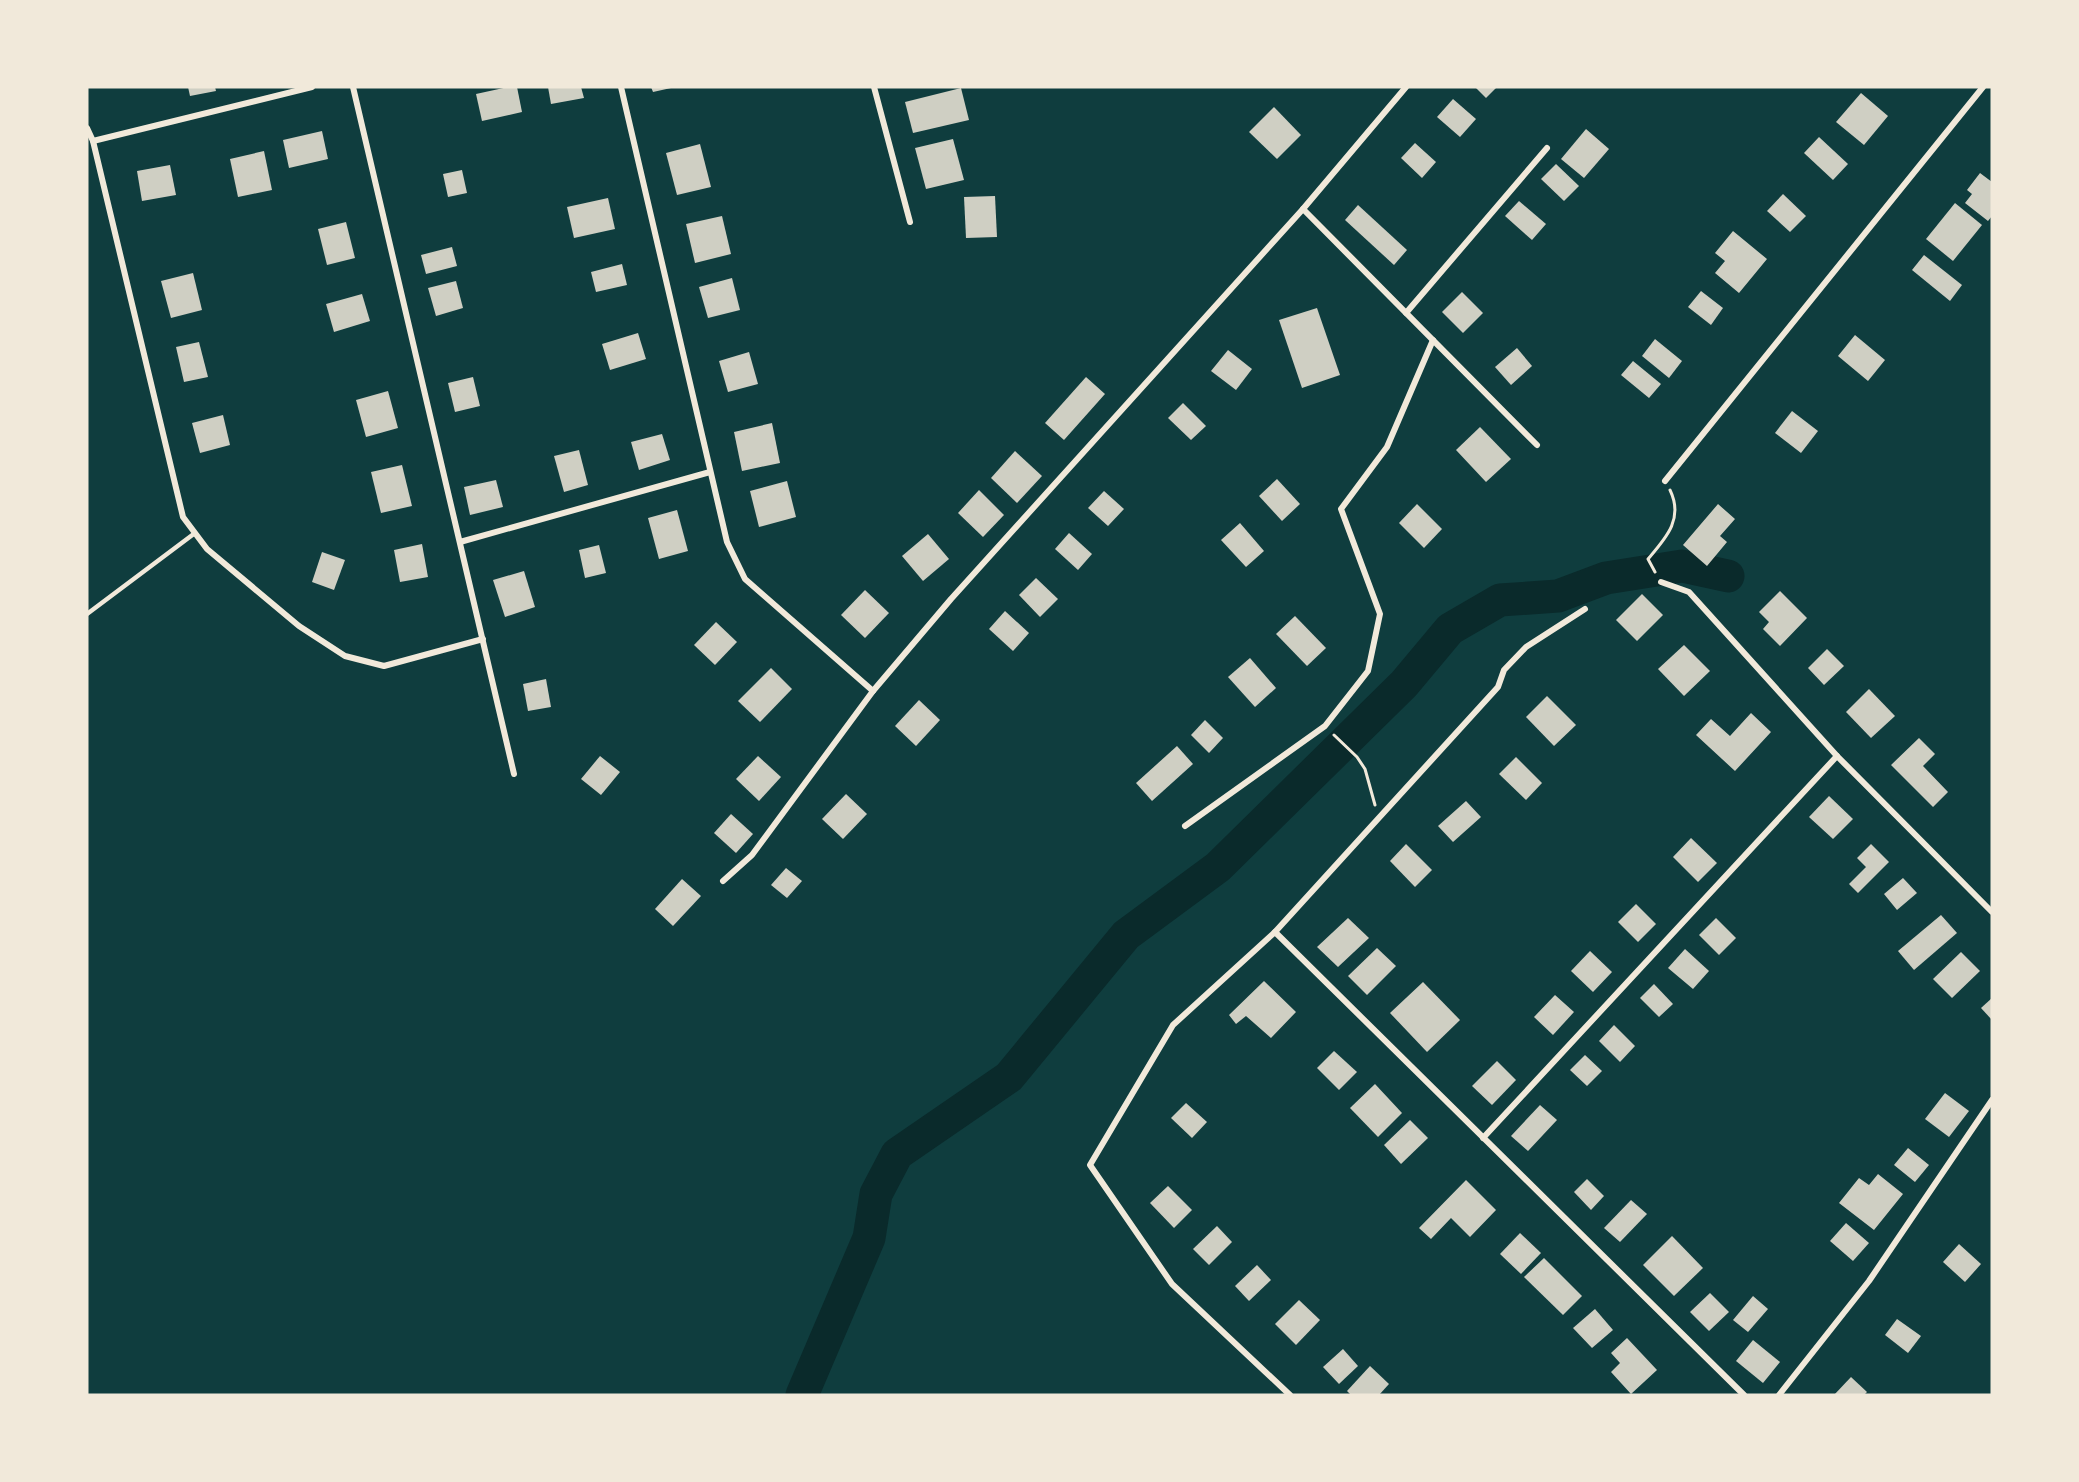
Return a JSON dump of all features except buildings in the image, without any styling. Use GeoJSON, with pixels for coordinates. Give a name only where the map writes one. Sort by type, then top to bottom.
{"type":"FeatureCollection","features":[{"type":"Feature","properties":{"kind":"street"},"geometry":{"type":"LineString","coordinates":[[93,141],[312,87]]}},
{"type":"Feature","properties":{"kind":"street"},"geometry":{"type":"LineString","coordinates":[[353,87],[514,774]]}},
{"type":"Feature","properties":{"kind":"street"},"geometry":{"type":"LineString","coordinates":[[621,87],[727,542],[745,579],[873,691]]}},
{"type":"Feature","properties":{"kind":"street"},"geometry":{"type":"LineString","coordinates":[[874,87],[910,222]]}},
{"type":"Feature","properties":{"kind":"street"},"geometry":{"type":"LineString","coordinates":[[723,881],[752,855],[873,691],[951,599],[1303,209],[1406,87]]}},
{"type":"Feature","properties":{"kind":"street"},"geometry":{"type":"LineString","coordinates":[[1665,481],[1983,87]]}},
{"type":"Feature","properties":{"kind":"street"},"geometry":{"type":"LineString","coordinates":[[87,128],[93,141],[183,517],[207,549],[299,626],[345,656],[384,666],[483,639]]}},
{"type":"Feature","properties":{"kind":"street"},"geometry":{"type":"LineString","coordinates":[[1406,313],[1547,148]]}},
{"type":"Feature","properties":{"kind":"street"},"geometry":{"type":"LineString","coordinates":[[1303,209],[1537,445]]}},
{"type":"Feature","properties":{"kind":"street"},"geometry":{"type":"LineString","coordinates":[[1185,826],[1325,726],[1368,671],[1380,614],[1341,510],[1387,447],[1433,340]]}},
{"type":"Feature","properties":{"kind":"street"},"geometry":{"type":"LineString","coordinates":[[460,542],[710,471]]}},
{"type":"Feature","properties":{"kind":"street"},"geometry":{"type":"LineString","coordinates":[[1661,582],[1689,592],[1837,756],[1992,912]]}},
{"type":"Feature","properties":{"kind":"street"},"geometry":{"type":"LineString","coordinates":[[1290,1395],[1172,1284],[1090,1165],[1173,1025],[1275,932],[1498,687],[1504,670],[1526,647],[1585,609]]}},
{"type":"Feature","properties":{"kind":"street"},"geometry":{"type":"LineString","coordinates":[[1483,1138],[1837,756]]}},
{"type":"Feature","properties":{"kind":"street"},"geometry":{"type":"LineString","coordinates":[[1275,932],[1744,1395]]}},
{"type":"Feature","properties":{"kind":"street"},"geometry":{"type":"LineString","coordinates":[[1779,1395],[1869,1281],[1992,1100]]}},
{"type":"Feature","properties":{"kind":"lane"},"geometry":{"type":"LineString","coordinates":[[87,614],[195,533]]}},
{"type":"Feature","properties":{"kind":"path"},"geometry":{"type":"LineString","coordinates":[[1648,559],[1667,537],[1675,515],[1673,496],[1665,481]]}},
{"type":"Feature","properties":{"kind":"path"},"geometry":{"type":"LineString","coordinates":[[1337,738],[1357,757],[1365,769],[1378,818]]}},
{"type":"Feature","properties":{"kind":"waterway"},"geometry":{"type":"LineString","coordinates":[[802,1395],[869,1238],[876,1194],[897,1154],[1009,1077],[1126,935],[1218,867],[1404,684],[1450,629],[1500,600],[1558,596],[1606,578],[1682,566],[1728,576]]}}]}
